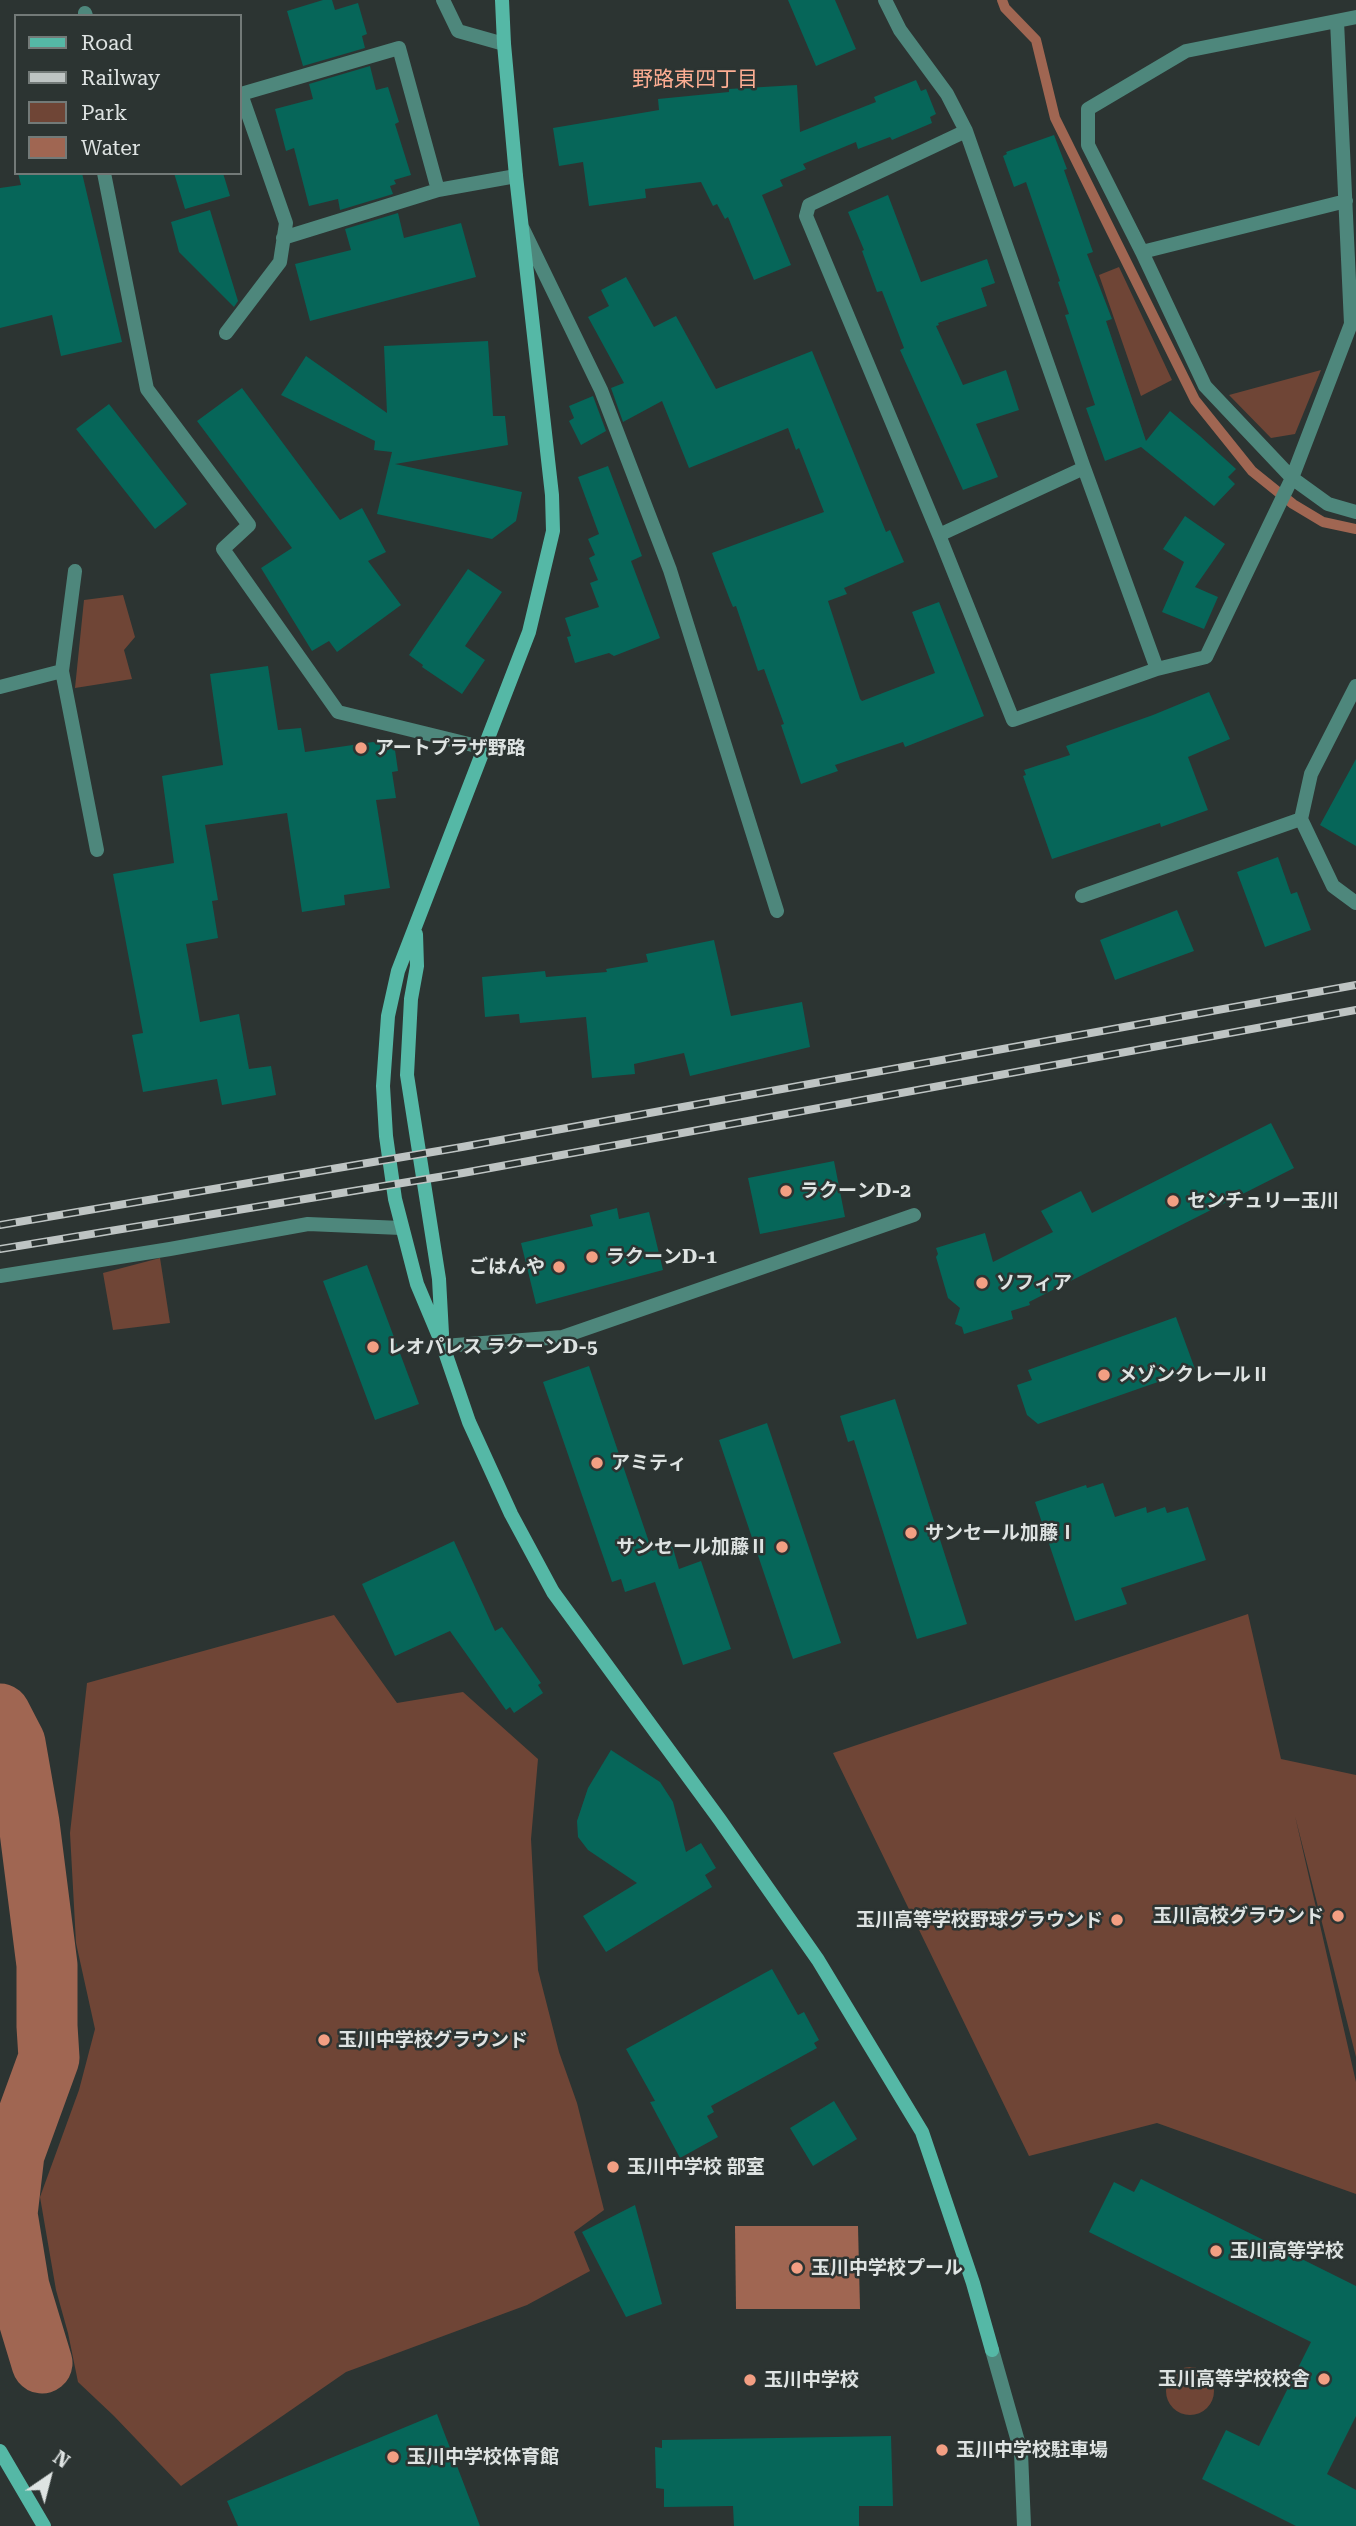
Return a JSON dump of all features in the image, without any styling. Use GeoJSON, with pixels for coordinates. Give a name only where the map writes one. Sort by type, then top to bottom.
{"type":"FeatureCollection","features":[{"type":"Feature","properties":{"kind":"street"},"geometry":{"type":"LineString","coordinates":[[443,0],[458,31],[503,44]]}},
{"type":"Feature","properties":{"kind":"street"},"geometry":{"type":"LineString","coordinates":[[502,0],[503,44],[551,495],[552,531],[529,632],[398,971],[388,1016],[383,1086],[386,1136],[401,1228],[417,1284],[443,1346],[469,1422],[500,1491],[553,1592],[720,1820],[818,1960],[922,2133],[973,2283],[1021,2452],[1024,2526]]}},
{"type":"Feature","properties":{"kind":"street"},"geometry":{"type":"LineString","coordinates":[[885,0],[900,30],[947,94],[966,131],[1157,669]]}},
{"type":"Feature","properties":{"kind":"street"},"geometry":{"type":"LineString","coordinates":[[1356,17],[1186,51],[1088,109],[1088,145],[1205,386],[1292,478],[1328,504],[1356,512]]}},
{"type":"Feature","properties":{"kind":"street"},"geometry":{"type":"LineString","coordinates":[[966,131],[809,205],[806,216],[1013,720],[1157,669],[1206,657],[1292,478],[1351,324],[1337,21]]}},
{"type":"Feature","properties":{"kind":"street"},"geometry":{"type":"LineString","coordinates":[[242,94],[399,48],[438,190]]}},
{"type":"Feature","properties":{"kind":"street"},"geometry":{"type":"LineString","coordinates":[[226,333],[280,262],[286,223],[242,97]]}},
{"type":"Feature","properties":{"kind":"street"},"geometry":{"type":"LineString","coordinates":[[104,175],[147,389],[249,525],[223,549],[338,712],[485,748]]}},
{"type":"Feature","properties":{"kind":"street"},"geometry":{"type":"LineString","coordinates":[[284,238],[438,190],[516,176]]}},
{"type":"Feature","properties":{"kind":"street"},"geometry":{"type":"LineString","coordinates":[[1142,252],[1346,201]]}},
{"type":"Feature","properties":{"kind":"street"},"geometry":{"type":"LineString","coordinates":[[521,225],[601,390],[670,570],[777,911]]}},
{"type":"Feature","properties":{"kind":"street"},"geometry":{"type":"LineString","coordinates":[[939,535],[1084,468]]}},
{"type":"Feature","properties":{"kind":"street"},"geometry":{"type":"LineString","coordinates":[[75,571],[62,671],[97,850]]}},
{"type":"Feature","properties":{"kind":"street"},"geometry":{"type":"LineString","coordinates":[[0,687],[62,671]]}},
{"type":"Feature","properties":{"kind":"street"},"geometry":{"type":"LineString","coordinates":[[1356,686],[1311,774],[1301,819],[1333,886],[1356,904]]}},
{"type":"Feature","properties":{"kind":"street"},"geometry":{"type":"LineString","coordinates":[[1082,896],[1301,819]]}},
{"type":"Feature","properties":{"kind":"street"},"geometry":{"type":"LineString","coordinates":[[416,926],[416,966],[411,999],[407,1075],[439,1279],[443,1346]]}},
{"type":"Feature","properties":{"kind":"street"},"geometry":{"type":"LineString","coordinates":[[443,1346],[562,1337],[914,1215]]}},
{"type":"Feature","properties":{"kind":"street"},"geometry":{"type":"LineString","coordinates":[[0,1276],[308,1224],[401,1228]]}},
{"type":"Feature","properties":{"kind":"street"},"geometry":{"type":"LineString","coordinates":[[0,2451],[44,2526]]}},
{"type":"Feature","properties":{"kind":"green space"},"geometry":{"type":"Polygon","coordinates":[[[1119,267],[1172,380],[1141,396],[1099,275],[1119,267]]]}},
{"type":"Feature","properties":{"kind":"green space"},"geometry":{"type":"Polygon","coordinates":[[[1321,370],[1295,434],[1271,438],[1229,395],[1321,370]]]}},
{"type":"Feature","properties":{"kind":"green space"},"geometry":{"type":"Polygon","coordinates":[[[123,595],[135,637],[124,650],[132,679],[75,688],[84,600],[123,595]]]}},
{"type":"Feature","properties":{"kind":"green space"},"geometry":{"type":"Polygon","coordinates":[[[160,1258],[170,1323],[113,1330],[103,1273],[160,1258]]]}},
{"type":"Feature","properties":{"kind":"green space","name":"玉川高等学校野球グラウンド"},"geometry":{"type":"Polygon","coordinates":[[[1248,1614],[1281,1759],[1356,1775],[1356,2057],[1295,1816],[1356,2082],[1356,2194],[1157,2123],[1029,2156],[833,1753],[1248,1614]]]}},
{"type":"Feature","properties":{"kind":"green space","name":"玉川中学校グラウンド"},"geometry":{"type":"Polygon","coordinates":[[[334,1615],[397,1703],[463,1692],[538,1759],[531,1839],[538,1970],[559,2052],[577,2103],[604,2210],[574,2232],[590,2271],[527,2305],[346,2372],[181,2486],[78,2382],[56,2290],[40,2197],[79,2090],[95,2029],[76,1943],[70,1833],[87,1683],[334,1615]]]}},
{"type":"Feature","properties":{"kind":"green space"},"geometry":{"type":"Polygon","coordinates":[[[1190,2367],[1207,2374],[1214,2391],[1207,2408],[1190,2415],[1173,2408],[1166,2391],[1173,2374],[1190,2367]]]}},
{"type":"Feature","properties":{"kind":"water","name":"玉川中学校プール"},"geometry":{"type":"Polygon","coordinates":[[[735,2226],[858,2226],[860,2309],[736,2309],[735,2226]]]}},
{"type":"Feature","properties":{"kind":"building"},"geometry":{"type":"Polygon","coordinates":[[[323,0],[332,0],[335,10],[358,3],[367,34],[362,36],[365,48],[303,66],[287,11],[323,0]]]}},
{"type":"Feature","properties":{"kind":"building"},"geometry":{"type":"Polygon","coordinates":[[[788,0],[835,0],[856,49],[816,66],[788,0]]]}},
{"type":"Feature","properties":{"kind":"building"},"geometry":{"type":"Polygon","coordinates":[[[370,66],[376,90],[388,87],[399,122],[395,124],[411,175],[394,180],[396,184],[390,186],[393,194],[340,210],[338,199],[309,206],[294,148],[286,151],[275,109],[313,99],[309,84],[370,66]]]}},
{"type":"Feature","properties":{"kind":"building"},"geometry":{"type":"Polygon","coordinates":[[[916,80],[921,91],[926,89],[936,114],[930,117],[932,123],[892,140],[890,137],[858,149],[856,142],[803,164],[806,169],[780,180],[783,186],[762,195],[791,265],[754,280],[728,217],[725,219],[717,204],[713,206],[701,182],[645,189],[646,198],[589,206],[583,162],[559,166],[553,128],[659,110],[658,99],[729,92],[729,89],[797,85],[800,132],[876,102],[874,97],[916,80]]]}},
{"type":"Feature","properties":{"kind":"building"},"geometry":{"type":"Polygon","coordinates":[[[1054,135],[1093,252],[1087,254],[1112,319],[1106,321],[1146,441],[1170,411],[1236,469],[1228,477],[1235,484],[1214,506],[1141,447],[1105,461],[1086,408],[1095,405],[1065,315],[1069,314],[1058,282],[1060,281],[1026,182],[1014,187],[1003,156],[1006,152],[1054,135]]]}},
{"type":"Feature","properties":{"kind":"building"},"geometry":{"type":"Polygon","coordinates":[[[18,175],[82,175],[122,342],[61,356],[52,315],[0,328],[0,188],[21,185],[18,175]]]}},
{"type":"Feature","properties":{"kind":"building"},"geometry":{"type":"Polygon","coordinates":[[[175,175],[224,175],[230,196],[185,209],[175,175]]]}},
{"type":"Feature","properties":{"kind":"building"},"geometry":{"type":"Polygon","coordinates":[[[888,195],[921,282],[987,259],[995,283],[981,288],[987,306],[936,326],[963,385],[1006,370],[1019,410],[976,424],[998,477],[963,490],[900,350],[904,348],[882,291],[877,292],[848,212],[888,195]]]}},
{"type":"Feature","properties":{"kind":"building"},"geometry":{"type":"Polygon","coordinates":[[[210,210],[238,301],[234,307],[179,252],[171,222],[210,210]]]}},
{"type":"Feature","properties":{"kind":"building"},"geometry":{"type":"Polygon","coordinates":[[[398,213],[404,238],[461,223],[476,277],[310,321],[295,264],[351,250],[345,229],[398,213]]]}},
{"type":"Feature","properties":{"kind":"building"},"geometry":{"type":"Polygon","coordinates":[[[626,277],[654,327],[676,316],[716,389],[812,351],[886,532],[890,530],[904,562],[844,588],[847,594],[828,601],[860,699],[862,701],[935,673],[912,612],[939,602],[984,716],[905,747],[903,742],[835,765],[838,771],[801,784],[781,725],[784,724],[764,669],[758,671],[736,606],[733,607],[712,553],[824,512],[799,448],[796,450],[788,428],[689,468],[662,401],[623,422],[611,388],[624,383],[588,317],[609,306],[601,290],[626,277]]]}},
{"type":"Feature","properties":{"kind":"building"},"geometry":{"type":"Polygon","coordinates":[[[488,341],[493,416],[505,416],[508,445],[395,464],[522,492],[516,521],[492,539],[377,514],[392,452],[374,450],[375,441],[281,395],[306,356],[387,413],[384,346],[488,341]]]}},
{"type":"Feature","properties":{"kind":"building"},"geometry":{"type":"Polygon","coordinates":[[[242,388],[340,520],[362,508],[386,552],[368,561],[401,605],[337,652],[329,641],[312,651],[261,568],[292,548],[197,421],[242,388]]]}},
{"type":"Feature","properties":{"kind":"building"},"geometry":{"type":"Polygon","coordinates":[[[593,396],[606,431],[581,445],[569,421],[574,418],[569,406],[593,396]]]}},
{"type":"Feature","properties":{"kind":"building"},"geometry":{"type":"Polygon","coordinates":[[[109,404],[187,504],[155,529],[76,429],[109,404]]]}},
{"type":"Feature","properties":{"kind":"building"},"geometry":{"type":"Polygon","coordinates":[[[608,466],[642,556],[631,561],[660,638],[614,656],[609,653],[575,663],[567,637],[571,636],[565,618],[599,607],[590,583],[598,580],[589,558],[595,555],[588,539],[599,534],[578,477],[608,466]]]}},
{"type":"Feature","properties":{"kind":"building"},"geometry":{"type":"Polygon","coordinates":[[[1185,516],[1225,544],[1195,587],[1218,597],[1204,629],[1162,612],[1184,562],[1163,549],[1185,516]]]}},
{"type":"Feature","properties":{"kind":"building"},"geometry":{"type":"Polygon","coordinates":[[[468,569],[502,592],[465,646],[485,660],[462,694],[409,655],[468,569]]]}},
{"type":"Feature","properties":{"kind":"building"},"geometry":{"type":"Polygon","coordinates":[[[268,666],[278,730],[301,728],[305,752],[373,742],[395,750],[398,771],[392,772],[396,798],[376,800],[390,888],[344,895],[345,905],[302,912],[287,813],[205,825],[218,900],[212,901],[218,938],[186,944],[200,1022],[239,1014],[249,1069],[271,1066],[276,1095],[222,1105],[217,1079],[143,1092],[132,1035],[143,1033],[113,874],[174,863],[162,776],[223,765],[210,674],[268,666]]]}},
{"type":"Feature","properties":{"kind":"building"},"geometry":{"type":"Polygon","coordinates":[[[1209,692],[1230,739],[1188,757],[1208,810],[1161,827],[1160,823],[1052,859],[1023,776],[1026,775],[1024,770],[1070,755],[1066,746],[1209,692]]]}},
{"type":"Feature","properties":{"kind":"building"},"geometry":{"type":"Polygon","coordinates":[[[1356,759],[1356,846],[1320,825],[1356,759]]]}},
{"type":"Feature","properties":{"kind":"building"},"geometry":{"type":"Polygon","coordinates":[[[1278,857],[1291,894],[1297,892],[1311,930],[1265,947],[1237,872],[1278,857]]]}},
{"type":"Feature","properties":{"kind":"building"},"geometry":{"type":"Polygon","coordinates":[[[1177,910],[1194,951],[1115,980],[1100,940],[1177,910]]]}},
{"type":"Feature","properties":{"kind":"building"},"geometry":{"type":"Polygon","coordinates":[[[714,940],[731,1016],[802,1002],[810,1047],[690,1076],[684,1053],[634,1064],[635,1074],[592,1078],[586,1017],[520,1023],[519,1014],[485,1017],[482,977],[545,971],[546,977],[607,972],[606,969],[648,962],[646,954],[714,940]]]}},
{"type":"Feature","properties":{"kind":"building","name":"センチュリー玉川"},"geometry":{"type":"Polygon","coordinates":[[[1271,1123],[1294,1168],[1029,1302],[1030,1305],[1011,1311],[1013,1319],[964,1334],[962,1327],[955,1324],[960,1308],[948,1298],[936,1257],[936,1248],[985,1233],[993,1262],[1053,1232],[1041,1211],[1081,1191],[1092,1213],[1271,1123]]]}},
{"type":"Feature","properties":{"kind":"building","name":"ラクーンD-2"},"geometry":{"type":"Polygon","coordinates":[[[834,1161],[845,1217],[760,1234],[748,1178],[834,1161]]]}},
{"type":"Feature","properties":{"kind":"building","name":"ラクーンD-1"},"geometry":{"type":"Polygon","coordinates":[[[617,1208],[619,1219],[649,1212],[663,1270],[536,1304],[521,1243],[593,1226],[590,1215],[617,1208]]]}},
{"type":"Feature","properties":{"kind":"building","name":"レオパレス ラクーンD-5"},"geometry":{"type":"Polygon","coordinates":[[[367,1265],[419,1404],[375,1420],[323,1281],[367,1265]]]}},
{"type":"Feature","properties":{"kind":"building","name":"メゾンクレールⅡ"},"geometry":{"type":"Polygon","coordinates":[[[1176,1317],[1195,1369],[1038,1424],[1027,1415],[1017,1385],[1032,1380],[1028,1370],[1176,1317]]]}},
{"type":"Feature","properties":{"kind":"building","name":"アミティ"},"geometry":{"type":"Polygon","coordinates":[[[589,1366],[652,1551],[672,1545],[679,1569],[701,1561],[731,1649],[683,1665],[655,1582],[625,1592],[621,1579],[612,1582],[543,1382],[589,1366]]]}},
{"type":"Feature","properties":{"kind":"building","name":"サンセール加藤Ⅰ"},"geometry":{"type":"Polygon","coordinates":[[[895,1399],[967,1624],[917,1639],[854,1440],[848,1442],[840,1416],[895,1399]]]}},
{"type":"Feature","properties":{"kind":"building","name":"サンセール加藤Ⅱ"},"geometry":{"type":"Polygon","coordinates":[[[767,1423],[841,1643],[793,1659],[719,1440],[767,1423]]]}},
{"type":"Feature","properties":{"kind":"building"},"geometry":{"type":"Polygon","coordinates":[[[1103,1483],[1115,1517],[1146,1507],[1147,1513],[1165,1507],[1167,1513],[1188,1507],[1206,1560],[1121,1588],[1127,1604],[1075,1621],[1035,1502],[1086,1485],[1087,1488],[1103,1483]]]}},
{"type":"Feature","properties":{"kind":"building"},"geometry":{"type":"Polygon","coordinates":[[[454,1541],[495,1631],[502,1627],[541,1683],[538,1685],[543,1693],[514,1713],[510,1707],[506,1710],[450,1631],[395,1656],[362,1584],[454,1541]]]}},
{"type":"Feature","properties":{"kind":"building"},"geometry":{"type":"Polygon","coordinates":[[[611,1750],[660,1782],[673,1802],[686,1852],[701,1843],[716,1868],[705,1875],[712,1887],[606,1952],[583,1916],[637,1883],[588,1850],[578,1837],[577,1821],[588,1788],[611,1750]]]}},
{"type":"Feature","properties":{"kind":"building"},"geometry":{"type":"Polygon","coordinates":[[[772,1969],[798,2015],[804,2012],[819,2040],[814,2043],[817,2048],[711,2106],[714,2112],[707,2116],[718,2137],[680,2158],[650,2102],[655,2101],[626,2049],[772,1969]]]}},
{"type":"Feature","properties":{"kind":"building"},"geometry":{"type":"Polygon","coordinates":[[[834,2101],[857,2139],[813,2166],[790,2128],[834,2101]]]}},
{"type":"Feature","properties":{"kind":"building","name":"玉川高等学校校舎"},"geometry":{"type":"Polygon","coordinates":[[[1141,2179],[1356,2286],[1356,2416],[1327,2474],[1356,2490],[1356,2526],[1296,2526],[1202,2479],[1226,2430],[1259,2446],[1311,2342],[1089,2232],[1114,2182],[1134,2192],[1141,2179]]]}},
{"type":"Feature","properties":{"kind":"building"},"geometry":{"type":"Polygon","coordinates":[[[635,2205],[662,2304],[626,2317],[582,2232],[635,2205]]]}},
{"type":"Feature","properties":{"kind":"building","name":"玉川中学校体育館"},"geometry":{"type":"Polygon","coordinates":[[[437,2414],[480,2526],[238,2526],[227,2501],[437,2414]]]}},
{"type":"Feature","properties":{"kind":"building","name":"玉川中学校"},"geometry":{"type":"Polygon","coordinates":[[[891,2436],[893,2506],[859,2506],[859,2526],[734,2526],[733,2506],[664,2507],[664,2489],[656,2488],[655,2447],[662,2448],[662,2440],[891,2436]]]}},
{"type":"Feature","properties":{"kind":"waterway"},"geometry":{"type":"LineString","coordinates":[[1002,0],[1005,8],[1036,40],[1055,118],[1195,400],[1252,471],[1293,504],[1323,522],[1356,529]]}},
{"type":"Feature","properties":{"kind":"waterway"},"geometry":{"type":"LineString","coordinates":[[0,1714],[15,1743],[29,1823],[47,1965],[49,2058],[14,2154],[7,2214],[19,2287],[42,2363]]}},
{"type":"Feature","properties":{"kind":"railway"},"geometry":{"type":"LineString","coordinates":[[0,1225],[462,1147],[1356,985]]}},
{"type":"Feature","properties":{"kind":"railway"},"geometry":{"type":"LineString","coordinates":[[0,1249],[463,1173],[1356,1010]]}},
{"type":"Feature","properties":{"kind":"place","name":"アートプラザ野路"},"geometry":{"type":"Point","coordinates":[361,748]}},
{"type":"Feature","properties":{"kind":"place","name":"ラクーンD-2"},"geometry":{"type":"Point","coordinates":[786,1191]}},
{"type":"Feature","properties":{"kind":"place","name":"センチュリー玉川"},"geometry":{"type":"Point","coordinates":[1173,1201]}},
{"type":"Feature","properties":{"kind":"place","name":"ラクーンD-1"},"geometry":{"type":"Point","coordinates":[592,1257]}},
{"type":"Feature","properties":{"kind":"place","name":"ごはんや"},"geometry":{"type":"Point","coordinates":[559,1267]}},
{"type":"Feature","properties":{"kind":"place","name":"ソフィア"},"geometry":{"type":"Point","coordinates":[982,1283]}},
{"type":"Feature","properties":{"kind":"place","name":"レオパレス ラクーンD-5"},"geometry":{"type":"Point","coordinates":[373,1347]}},
{"type":"Feature","properties":{"kind":"place","name":"メゾンクレールⅡ"},"geometry":{"type":"Point","coordinates":[1104,1375]}},
{"type":"Feature","properties":{"kind":"place","name":"アミティ"},"geometry":{"type":"Point","coordinates":[597,1463]}},
{"type":"Feature","properties":{"kind":"place","name":"サンセール加藤Ⅰ"},"geometry":{"type":"Point","coordinates":[911,1533]}},
{"type":"Feature","properties":{"kind":"place","name":"サンセール加藤Ⅱ"},"geometry":{"type":"Point","coordinates":[782,1547]}},
{"type":"Feature","properties":{"kind":"place","name":"玉川高校グラウンド"},"geometry":{"type":"Point","coordinates":[1338,1916]}},
{"type":"Feature","properties":{"kind":"place","name":"玉川高等学校野球グラウンド"},"geometry":{"type":"Point","coordinates":[1117,1920]}},
{"type":"Feature","properties":{"kind":"place","name":"玉川中学校グラウンド"},"geometry":{"type":"Point","coordinates":[324,2040]}},
{"type":"Feature","properties":{"kind":"place","name":"玉川中学校 部室"},"geometry":{"type":"Point","coordinates":[613,2167]}},
{"type":"Feature","properties":{"kind":"place","name":"玉川高等学校"},"geometry":{"type":"Point","coordinates":[1216,2251]}},
{"type":"Feature","properties":{"kind":"place","name":"玉川中学校プール"},"geometry":{"type":"Point","coordinates":[797,2268]}},
{"type":"Feature","properties":{"kind":"place","name":"玉川高等学校校舎"},"geometry":{"type":"Point","coordinates":[1324,2379]}},
{"type":"Feature","properties":{"kind":"place","name":"玉川中学校"},"geometry":{"type":"Point","coordinates":[750,2380]}},
{"type":"Feature","properties":{"kind":"place","name":"玉川中学校駐車場"},"geometry":{"type":"Point","coordinates":[942,2450]}},
{"type":"Feature","properties":{"kind":"place","name":"玉川中学校体育館"},"geometry":{"type":"Point","coordinates":[393,2457]}},
{"type":"Feature","properties":{"kind":"district","name":"野路東四丁目"},"geometry":{"type":"Point","coordinates":[695,80]}}]}
